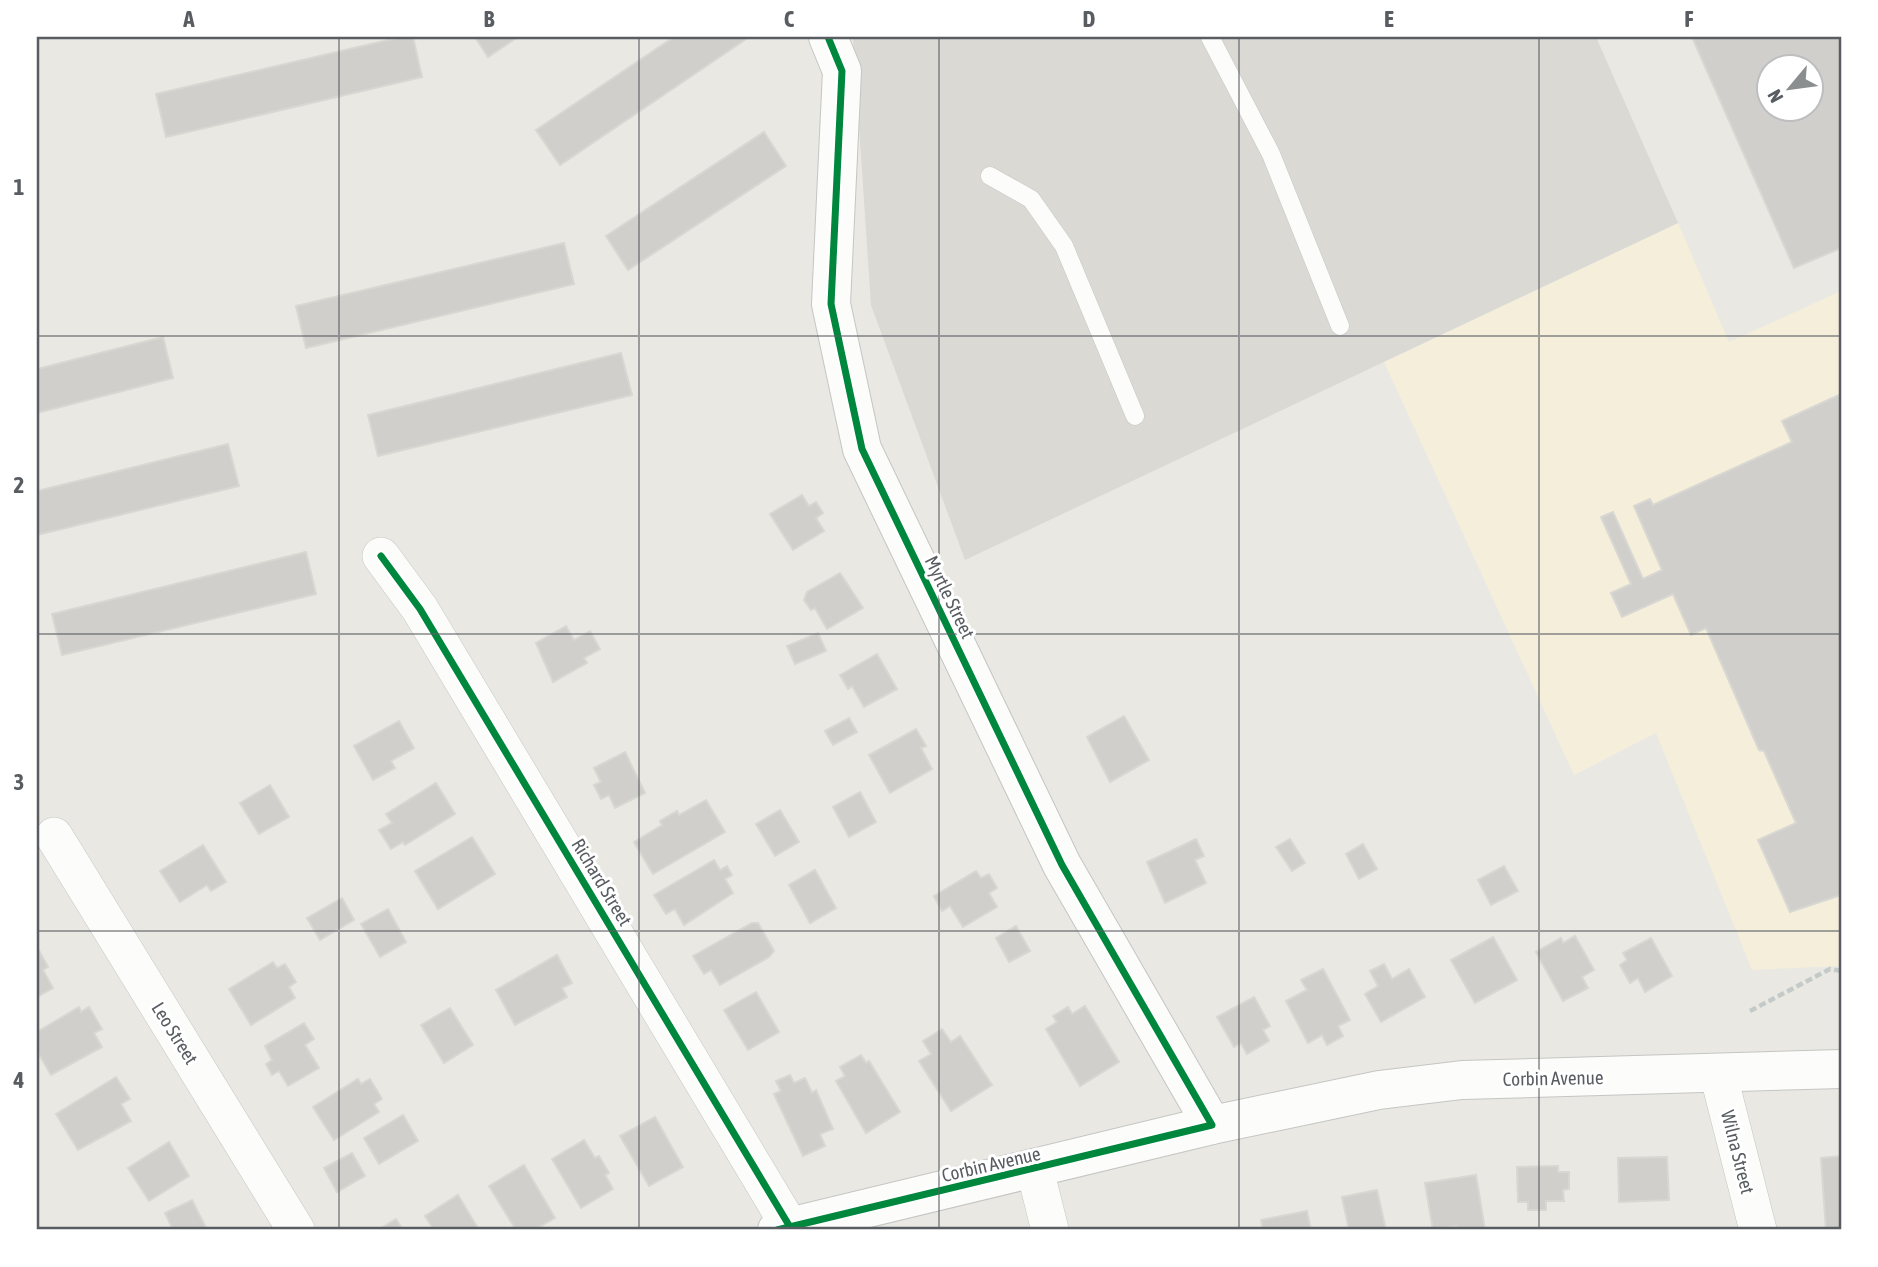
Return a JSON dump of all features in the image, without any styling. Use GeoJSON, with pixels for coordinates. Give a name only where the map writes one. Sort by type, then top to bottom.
{"type":"FeatureCollection","features":[{"type":"Feature","properties":{"kind":"street","name":"Myrtle Street"},"geometry":{"type":"LineString","coordinates":[[828,37],[842,71],[831,304],[862,449],[1062,865],[1212,1125]]}},
{"type":"Feature","properties":{"kind":"street","name":"Richard Street"},"geometry":{"type":"LineString","coordinates":[[381,556],[420,609],[783,1229]]}},
{"type":"Feature","properties":{"kind":"street","name":"Leo Street"},"geometry":{"type":"LineString","coordinates":[[54,836],[296,1230]]}},
{"type":"Feature","properties":{"kind":"street","name":"Corbin Avenue"},"geometry":{"type":"LineString","coordinates":[[783,1229],[1212,1125],[1420,1084],[1841,1069]]}},
{"type":"Feature","properties":{"kind":"street","name":"Wilna Street"},"geometry":{"type":"LineString","coordinates":[[1718,1073],[1758,1230]]}},
{"type":"Feature","properties":{"kind":"street"},"geometry":{"type":"LineString","coordinates":[[1035,1170],[1050,1230]]}},
{"type":"Feature","properties":{"kind":"lane"},"geometry":{"type":"LineString","coordinates":[[1210,37],[1271,154],[1340,326]]}},
{"type":"Feature","properties":{"kind":"lane"},"geometry":{"type":"LineString","coordinates":[[990,176],[1031,199],[1064,246],[1135,416]]}},
{"type":"Feature","properties":{"kind":"path"},"geometry":{"type":"LineString","coordinates":[[1750,1011],[1829,970],[1841,971]]}},
{"type":"Feature","properties":{"kind":"shaded area"},"geometry":{"type":"Polygon","coordinates":[[[853,37],[1596,37],[1678,223],[965,560],[871,305],[853,37]]]}},
{"type":"Feature","properties":{"kind":"shaded area"},"geometry":{"type":"Polygon","coordinates":[[[1678,223],[1729,342],[1841,291],[1841,966],[1752,970],[1656,733],[1574,775],[1384,362],[1678,223]]]}},
{"type":"Feature","properties":{"kind":"building"},"geometry":{"type":"Polygon","coordinates":[[[401,37],[413,37],[422,77],[166,137],[156,94],[401,37]]]}},
{"type":"Feature","properties":{"kind":"building"},"geometry":{"type":"Polygon","coordinates":[[[475,37],[518,37],[488,57],[475,37]]]}},
{"type":"Feature","properties":{"kind":"building"},"geometry":{"type":"Polygon","coordinates":[[[674,37],[749,37],[560,165],[536,130],[674,37]]]}},
{"type":"Feature","properties":{"kind":"building"},"geometry":{"type":"Polygon","coordinates":[[[1692,37],[1841,37],[1841,248],[1794,268],[1692,37]]]}},
{"type":"Feature","properties":{"kind":"building"},"geometry":{"type":"Polygon","coordinates":[[[764,132],[786,166],[628,270],[606,236],[764,132]]]}},
{"type":"Feature","properties":{"kind":"building"},"geometry":{"type":"Polygon","coordinates":[[[564,243],[574,284],[306,348],[296,306],[564,243]]]}},
{"type":"Feature","properties":{"kind":"building"},"geometry":{"type":"Polygon","coordinates":[[[163,337],[173,378],[37,413],[37,369],[163,337]]]}},
{"type":"Feature","properties":{"kind":"building"},"geometry":{"type":"Polygon","coordinates":[[[621,353],[632,395],[378,456],[368,415],[621,353]]]}},
{"type":"Feature","properties":{"kind":"building"},"geometry":{"type":"Polygon","coordinates":[[[1841,394],[1841,895],[1790,912],[1758,840],[1796,823],[1764,751],[1759,750],[1706,628],[1691,635],[1673,594],[1622,617],[1611,593],[1631,584],[1601,517],[1613,512],[1643,579],[1662,570],[1634,506],[1650,499],[1653,505],[1792,442],[1782,421],[1841,394]]]}},
{"type":"Feature","properties":{"kind":"building"},"geometry":{"type":"Polygon","coordinates":[[[228,444],[239,486],[37,535],[37,491],[228,444]]]}},
{"type":"Feature","properties":{"kind":"building"},"geometry":{"type":"Polygon","coordinates":[[[802,495],[809,506],[816,502],[823,513],[816,518],[824,531],[793,550],[770,514],[802,495]]]}},
{"type":"Feature","properties":{"kind":"building"},"geometry":{"type":"Polygon","coordinates":[[[306,552],[316,594],[62,655],[52,614],[306,552]]]}},
{"type":"Feature","properties":{"kind":"building"},"geometry":{"type":"Polygon","coordinates":[[[840,573],[863,608],[827,629],[815,608],[811,610],[804,600],[807,592],[840,573]]]}},
{"type":"Feature","properties":{"kind":"building"},"geometry":{"type":"Polygon","coordinates":[[[566,626],[574,640],[590,631],[600,649],[584,658],[587,663],[553,682],[536,643],[566,626]]]}},
{"type":"Feature","properties":{"kind":"building"},"geometry":{"type":"Polygon","coordinates":[[[818,633],[826,651],[795,664],[787,646],[818,633]]]}},
{"type":"Feature","properties":{"kind":"building"},"geometry":{"type":"Polygon","coordinates":[[[877,654],[897,689],[864,707],[852,686],[848,689],[840,675],[877,654]]]}},
{"type":"Feature","properties":{"kind":"building"},"geometry":{"type":"Polygon","coordinates":[[[1124,716],[1149,760],[1110,782],[1087,737],[1124,716]]]}},
{"type":"Feature","properties":{"kind":"building"},"geometry":{"type":"Polygon","coordinates":[[[849,718],[857,732],[833,745],[825,731],[849,718]]]}},
{"type":"Feature","properties":{"kind":"building"},"geometry":{"type":"Polygon","coordinates":[[[399,721],[414,748],[391,761],[395,768],[373,780],[354,746],[399,721]]]}},
{"type":"Feature","properties":{"kind":"building"},"geometry":{"type":"Polygon","coordinates":[[[916,729],[926,746],[921,748],[932,769],[890,793],[869,755],[916,729]]]}},
{"type":"Feature","properties":{"kind":"building"},"geometry":{"type":"Polygon","coordinates":[[[625,752],[645,793],[615,808],[609,795],[601,799],[594,785],[601,782],[594,768],[625,752]]]}},
{"type":"Feature","properties":{"kind":"building"},"geometry":{"type":"Polygon","coordinates":[[[436,783],[455,814],[405,845],[403,842],[391,849],[379,830],[392,823],[386,814],[436,783]]]}},
{"type":"Feature","properties":{"kind":"building"},"geometry":{"type":"Polygon","coordinates":[[[270,785],[289,817],[259,834],[240,803],[270,785]]]}},
{"type":"Feature","properties":{"kind":"building"},"geometry":{"type":"Polygon","coordinates":[[[860,792],[876,822],[849,837],[833,807],[860,792]]]}},
{"type":"Feature","properties":{"kind":"building"},"geometry":{"type":"Polygon","coordinates":[[[706,800],[725,832],[653,874],[634,842],[662,825],[660,821],[677,811],[679,815],[706,800]]]}},
{"type":"Feature","properties":{"kind":"building"},"geometry":{"type":"Polygon","coordinates":[[[780,810],[799,842],[775,856],[756,824],[780,810]]]}},
{"type":"Feature","properties":{"kind":"building"},"geometry":{"type":"Polygon","coordinates":[[[472,837],[495,874],[438,909],[415,871],[472,837]]]}},
{"type":"Feature","properties":{"kind":"building"},"geometry":{"type":"Polygon","coordinates":[[[1196,839],[1204,856],[1195,860],[1206,883],[1165,903],[1147,862],[1196,839]]]}},
{"type":"Feature","properties":{"kind":"building"},"geometry":{"type":"Polygon","coordinates":[[[1290,839],[1305,863],[1292,871],[1276,847],[1290,839]]]}},
{"type":"Feature","properties":{"kind":"building"},"geometry":{"type":"Polygon","coordinates":[[[1363,844],[1377,869],[1359,879],[1346,854],[1363,844]]]}},
{"type":"Feature","properties":{"kind":"building"},"geometry":{"type":"Polygon","coordinates":[[[203,845],[226,882],[211,891],[207,885],[180,902],[160,871],[203,845]]]}},
{"type":"Feature","properties":{"kind":"building"},"geometry":{"type":"Polygon","coordinates":[[[714,860],[720,870],[727,866],[732,875],[725,879],[733,893],[684,925],[675,909],[666,914],[654,895],[714,860]]]}},
{"type":"Feature","properties":{"kind":"building"},"geometry":{"type":"Polygon","coordinates":[[[1504,866],[1518,891],[1491,905],[1478,880],[1504,866]]]}},
{"type":"Feature","properties":{"kind":"building"},"geometry":{"type":"Polygon","coordinates":[[[815,870],[836,908],[810,923],[789,885],[815,870]]]}},
{"type":"Feature","properties":{"kind":"building"},"geometry":{"type":"Polygon","coordinates":[[[976,871],[981,878],[989,874],[997,888],[989,893],[997,907],[963,927],[950,906],[942,911],[934,896],[976,871]]]}},
{"type":"Feature","properties":{"kind":"building"},"geometry":{"type":"Polygon","coordinates":[[[342,898],[354,920],[320,940],[307,918],[342,898]]]}},
{"type":"Feature","properties":{"kind":"building"},"geometry":{"type":"Polygon","coordinates":[[[388,909],[406,942],[380,957],[361,924],[388,909]]]}},
{"type":"Feature","properties":{"kind":"building"},"geometry":{"type":"Polygon","coordinates":[[[752,923],[758,923],[774,951],[769,957],[720,985],[711,970],[704,974],[693,956],[752,923]]]}},
{"type":"Feature","properties":{"kind":"building"},"geometry":{"type":"Polygon","coordinates":[[[1016,926],[1030,951],[1009,962],[996,938],[1016,926]]]}},
{"type":"Feature","properties":{"kind":"building"},"geometry":{"type":"Polygon","coordinates":[[[1575,936],[1594,970],[1582,977],[1588,988],[1563,1001],[1536,952],[1561,938],[1563,943],[1575,936]]]}},
{"type":"Feature","properties":{"kind":"building"},"geometry":{"type":"Polygon","coordinates":[[[1493,937],[1517,980],[1475,1003],[1451,960],[1493,937]]]}},
{"type":"Feature","properties":{"kind":"building"},"geometry":{"type":"Polygon","coordinates":[[[1651,938],[1672,976],[1645,992],[1638,978],[1630,983],[1620,965],[1627,960],[1623,953],[1651,938]]]}},
{"type":"Feature","properties":{"kind":"building"},"geometry":{"type":"Polygon","coordinates":[[[37,947],[48,967],[43,970],[53,988],[37,997],[37,947]]]}},
{"type":"Feature","properties":{"kind":"building"},"geometry":{"type":"Polygon","coordinates":[[[557,955],[572,983],[562,988],[567,997],[515,1025],[496,990],[557,955]]]}},
{"type":"Feature","properties":{"kind":"building"},"geometry":{"type":"Polygon","coordinates":[[[273,962],[277,968],[285,964],[296,982],[289,987],[295,998],[251,1025],[229,989],[273,962]]]}},
{"type":"Feature","properties":{"kind":"building"},"geometry":{"type":"Polygon","coordinates":[[[1384,964],[1392,979],[1409,969],[1425,997],[1381,1022],[1365,994],[1378,986],[1370,971],[1384,964]]]}},
{"type":"Feature","properties":{"kind":"building"},"geometry":{"type":"Polygon","coordinates":[[[1323,969],[1350,1020],[1338,1026],[1343,1036],[1327,1045],[1322,1035],[1308,1043],[1286,1001],[1307,990],[1301,980],[1323,969]]]}},
{"type":"Feature","properties":{"kind":"building"},"geometry":{"type":"Polygon","coordinates":[[[756,992],[779,1032],[748,1050],[724,1010],[756,992]]]}},
{"type":"Feature","properties":{"kind":"building"},"geometry":{"type":"Polygon","coordinates":[[[1254,997],[1270,1026],[1263,1030],[1269,1041],[1247,1054],[1241,1043],[1234,1047],[1217,1017],[1254,997]]]}},
{"type":"Feature","properties":{"kind":"building"},"geometry":{"type":"Polygon","coordinates":[[[1085,1006],[1119,1062],[1080,1086],[1046,1029],[1057,1022],[1053,1016],[1068,1007],[1072,1014],[1085,1006]]]}},
{"type":"Feature","properties":{"kind":"building"},"geometry":{"type":"Polygon","coordinates":[[[79,1007],[81,1012],[89,1007],[102,1029],[94,1033],[102,1047],[51,1075],[37,1051],[37,1032],[79,1007]]]}},
{"type":"Feature","properties":{"kind":"building"},"geometry":{"type":"Polygon","coordinates":[[[450,1008],[473,1045],[444,1063],[421,1025],[450,1008]]]}},
{"type":"Feature","properties":{"kind":"building"},"geometry":{"type":"Polygon","coordinates":[[[304,1023],[314,1039],[305,1045],[319,1068],[288,1086],[279,1071],[272,1075],[266,1064],[272,1060],[265,1046],[304,1023]]]}},
{"type":"Feature","properties":{"kind":"building"},"geometry":{"type":"Polygon","coordinates":[[[942,1029],[951,1042],[960,1036],[992,1085],[951,1111],[919,1061],[931,1054],[923,1041],[942,1029]]]}},
{"type":"Feature","properties":{"kind":"building"},"geometry":{"type":"Polygon","coordinates":[[[861,1055],[866,1063],[869,1061],[900,1112],[866,1133],[836,1081],[845,1076],[840,1067],[861,1055]]]}},
{"type":"Feature","properties":{"kind":"building"},"geometry":{"type":"Polygon","coordinates":[[[790,1075],[794,1083],[805,1078],[812,1093],[816,1090],[833,1129],[820,1134],[825,1146],[803,1156],[774,1094],[781,1091],[776,1081],[790,1075]]]}},
{"type":"Feature","properties":{"kind":"building"},"geometry":{"type":"Polygon","coordinates":[[[116,1077],[130,1099],[121,1104],[131,1121],[78,1150],[56,1114],[116,1077]]]}},
{"type":"Feature","properties":{"kind":"building"},"geometry":{"type":"Polygon","coordinates":[[[358,1079],[361,1084],[370,1079],[382,1099],[374,1104],[379,1112],[334,1140],[313,1107],[358,1079]]]}},
{"type":"Feature","properties":{"kind":"building"},"geometry":{"type":"Polygon","coordinates":[[[403,1115],[418,1141],[379,1164],[364,1138],[403,1115]]]}},
{"type":"Feature","properties":{"kind":"building"},"geometry":{"type":"Polygon","coordinates":[[[655,1117],[683,1167],[649,1186],[620,1136],[655,1117]]]}},
{"type":"Feature","properties":{"kind":"building"},"geometry":{"type":"Polygon","coordinates":[[[584,1140],[595,1158],[599,1156],[609,1173],[605,1175],[613,1189],[581,1208],[552,1159],[584,1140]]]}},
{"type":"Feature","properties":{"kind":"building"},"geometry":{"type":"Polygon","coordinates":[[[169,1142],[189,1176],[149,1201],[128,1168],[169,1142]]]}},
{"type":"Feature","properties":{"kind":"building"},"geometry":{"type":"Polygon","coordinates":[[[352,1153],[365,1176],[337,1192],[324,1168],[352,1153]]]}},
{"type":"Feature","properties":{"kind":"building"},"geometry":{"type":"Polygon","coordinates":[[[1841,1156],[1841,1230],[1826,1230],[1821,1158],[1841,1156]]]}},
{"type":"Feature","properties":{"kind":"building"},"geometry":{"type":"Polygon","coordinates":[[[1667,1157],[1669,1200],[1619,1202],[1618,1158],[1667,1157]]]}},
{"type":"Feature","properties":{"kind":"building"},"geometry":{"type":"Polygon","coordinates":[[[524,1165],[555,1218],[534,1230],[516,1230],[489,1186],[524,1165]]]}},
{"type":"Feature","properties":{"kind":"building"},"geometry":{"type":"Polygon","coordinates":[[[1558,1166],[1558,1172],[1569,1172],[1569,1189],[1563,1190],[1564,1201],[1546,1201],[1546,1210],[1528,1210],[1528,1202],[1518,1202],[1517,1167],[1558,1166]]]}},
{"type":"Feature","properties":{"kind":"building"},"geometry":{"type":"Polygon","coordinates":[[[1476,1175],[1485,1230],[1457,1230],[1456,1226],[1433,1230],[1425,1183],[1476,1175]]]}},
{"type":"Feature","properties":{"kind":"building"},"geometry":{"type":"Polygon","coordinates":[[[1377,1190],[1386,1230],[1349,1230],[1342,1197],[1377,1190]]]}},
{"type":"Feature","properties":{"kind":"building"},"geometry":{"type":"Polygon","coordinates":[[[458,1195],[479,1230],[434,1230],[425,1216],[458,1195]]]}},
{"type":"Feature","properties":{"kind":"building"},"geometry":{"type":"Polygon","coordinates":[[[192,1200],[206,1228],[173,1230],[165,1213],[192,1200]]]}},
{"type":"Feature","properties":{"kind":"building"},"geometry":{"type":"Polygon","coordinates":[[[1307,1211],[1311,1230],[1263,1230],[1261,1220],[1307,1211]]]}},
{"type":"Feature","properties":{"kind":"building"},"geometry":{"type":"Polygon","coordinates":[[[396,1219],[403,1230],[378,1230],[396,1219]]]}},
{"type":"Feature","properties":{"kind":"cycle path"},"geometry":{"type":"LineString","coordinates":[[777,1230],[1212,1125],[1062,865],[862,449],[831,304],[842,71],[828,37]]}},
{"type":"Feature","properties":{"kind":"cycle path"},"geometry":{"type":"LineString","coordinates":[[381,556],[420,609],[790,1227]]}}]}
